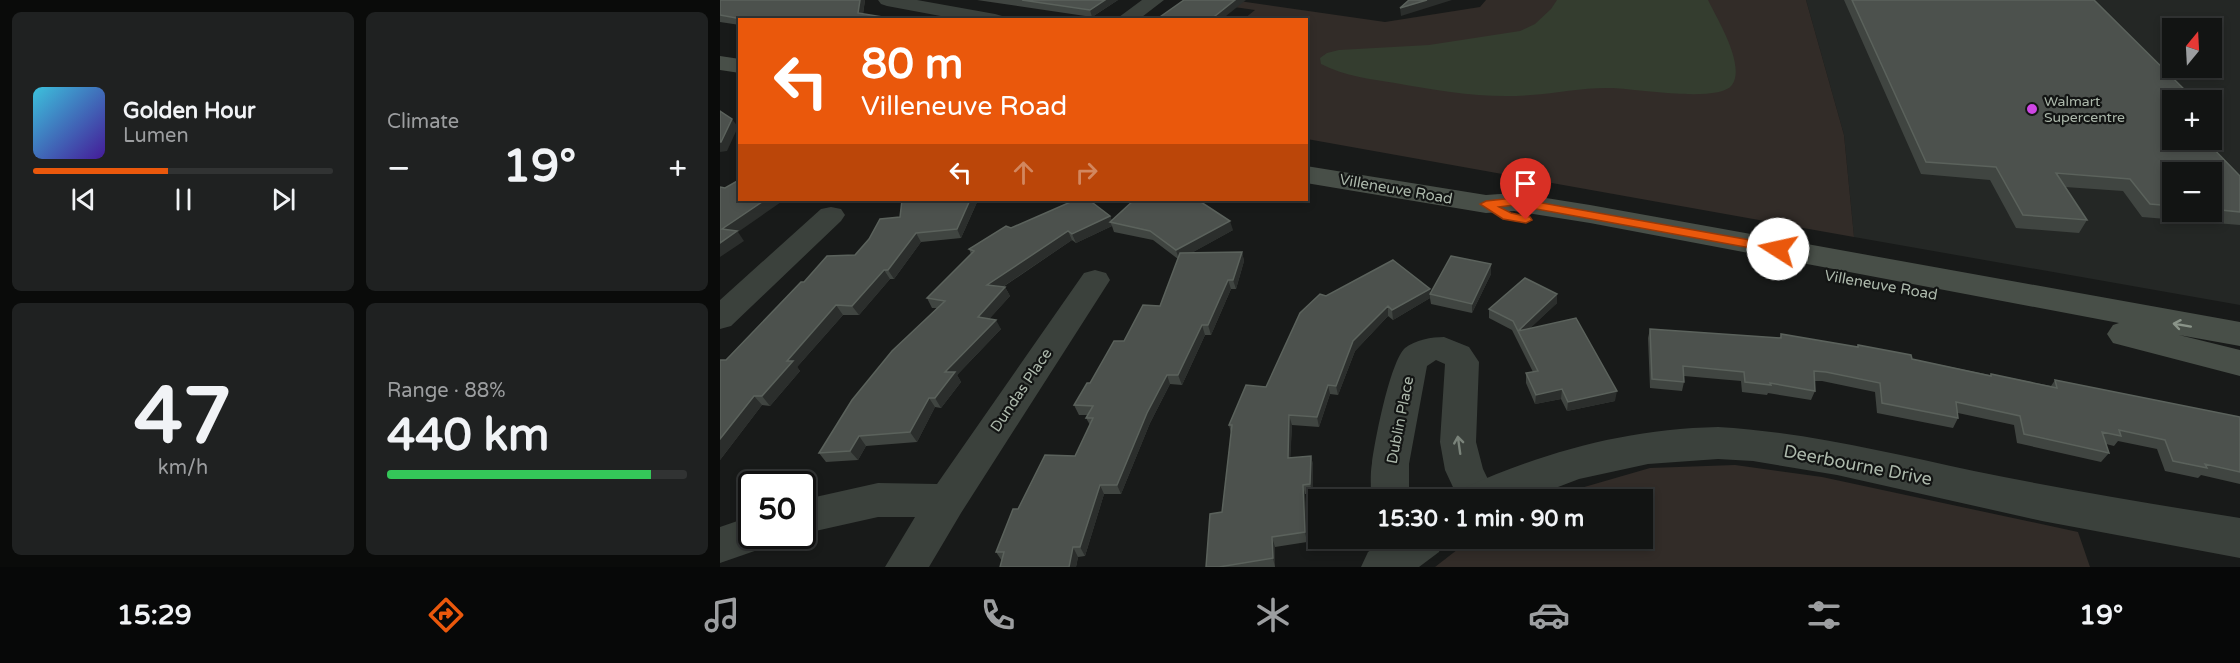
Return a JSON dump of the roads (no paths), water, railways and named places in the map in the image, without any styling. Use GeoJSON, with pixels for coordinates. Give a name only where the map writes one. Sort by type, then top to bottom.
{"type":"FeatureCollection","features":[{"type":"Feature","properties":{"kind":"main road"},"geometry":{"type":"LineString","coordinates":[[720,63],[738,66]]}},
{"type":"Feature","properties":{"kind":"main road","name":"Villeneuve Road"},"geometry":{"type":"LineString","coordinates":[[1308,174],[1486,204],[1514,202],[1590,214],[2240,334]]}},
{"type":"Feature","properties":{"kind":"main road","name":"Villeneuve Road"},"geometry":{"type":"LineString","coordinates":[[1486,204],[1507,216],[2050,316],[2240,363]]}},
{"type":"Feature","properties":{"kind":"street"},"geometry":{"type":"LineString","coordinates":[[887,0],[984,18]]}},
{"type":"Feature","properties":{"kind":"street"},"geometry":{"type":"LineString","coordinates":[[1127,18],[1155,0]]}},
{"type":"Feature","properties":{"kind":"street"},"geometry":{"type":"LineString","coordinates":[[720,318],[831,215]]}},
{"type":"Feature","properties":{"kind":"street","name":"Dundas Place"},"geometry":{"type":"LineString","coordinates":[[906,567],[947,501],[1095,280]]}},
{"type":"Feature","properties":{"kind":"street","name":"Dublin Place"},"geometry":{"type":"LineString","coordinates":[[1390,489],[1390,464],[1411,364],[1420,353],[1435,349],[1451,352],[1462,362],[1458,442],[1464,470],[1474,489]]}},
{"type":"Feature","properties":{"kind":"street","name":"Deerbourne Drive"},"geometry":{"type":"LineString","coordinates":[[1506,489],[1557,468],[1606,453],[1704,444],[1753,446],[1808,454],[2048,504],[2240,538]]}},
{"type":"Feature","properties":{"kind":"street"},"geometry":{"type":"LineString","coordinates":[[816,514],[878,500],[947,501]]}},
{"type":"Feature","properties":{"kind":"street"},"geometry":{"type":"LineString","coordinates":[[720,545],[738,539]]}},
{"type":"Feature","properties":{"kind":"place","name":"Walmart Supercentre"},"geometry":{"type":"Point","coordinates":[2032,109]}}]}
